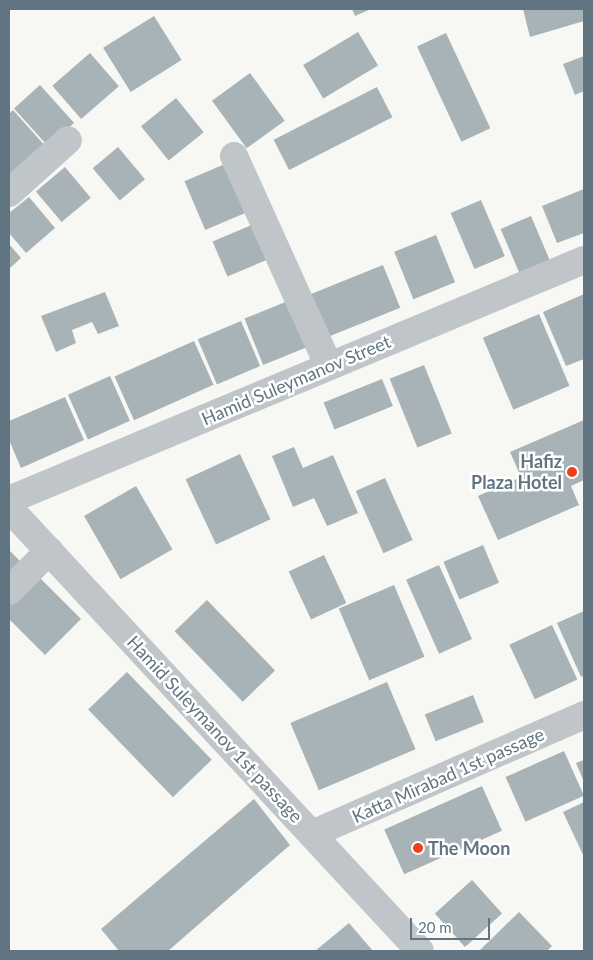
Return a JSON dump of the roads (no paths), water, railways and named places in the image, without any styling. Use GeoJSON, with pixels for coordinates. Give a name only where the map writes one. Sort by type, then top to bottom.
{"type":"FeatureCollection","features":[{"type":"Feature","properties":{"kind":"street"},"geometry":{"type":"LineString","coordinates":[[9,193],[68,140]]}},
{"type":"Feature","properties":{"kind":"street"},"geometry":{"type":"LineString","coordinates":[[234,156],[329,366]]}},
{"type":"Feature","properties":{"kind":"street","name":"Hamid Suleymanov Street"},"geometry":{"type":"LineString","coordinates":[[9,500],[584,260]]}},
{"type":"Feature","properties":{"kind":"street","name":"Hamid Suleymanov 1st passage"},"geometry":{"type":"LineString","coordinates":[[9,508],[420,951]]}},
{"type":"Feature","properties":{"kind":"street"},"geometry":{"type":"LineString","coordinates":[[9,592],[49,551]]}},
{"type":"Feature","properties":{"kind":"street","name":"Katta Mirabad 1st passage"},"geometry":{"type":"LineString","coordinates":[[312,834],[584,715]]}},
{"type":"Feature","properties":{"kind":"place","name":"Hafiz Plaza Hotel"},"geometry":{"type":"Point","coordinates":[572,472]}},
{"type":"Feature","properties":{"kind":"place","name":"The Moon"},"geometry":{"type":"Point","coordinates":[418,848]}}]}
